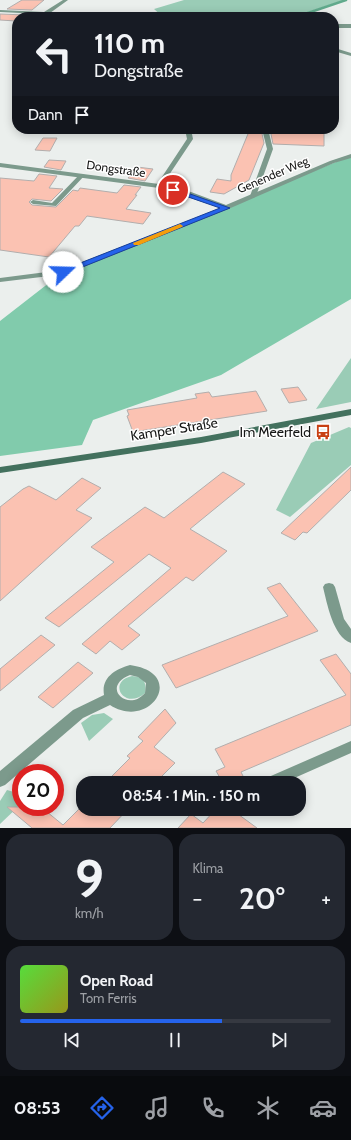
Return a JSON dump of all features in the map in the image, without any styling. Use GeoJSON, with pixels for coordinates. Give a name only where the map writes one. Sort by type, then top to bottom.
{"type":"FeatureCollection","features":[{"type":"Feature","properties":{"kind":"main road","name":"Kamper Straße"},"geometry":{"type":"LineString","coordinates":[[0,470],[208,438],[351,412]]}},
{"type":"Feature","properties":{"kind":"street"},"geometry":{"type":"LineString","coordinates":[[48,12],[66,0]]}},
{"type":"Feature","properties":{"kind":"street"},"geometry":{"type":"LineString","coordinates":[[0,11],[15,12]]}},
{"type":"Feature","properties":{"kind":"street"},"geometry":{"type":"LineString","coordinates":[[339,26],[351,26]]}},
{"type":"Feature","properties":{"kind":"street","name":"Genender Weg"},"geometry":{"type":"LineString","coordinates":[[226,208],[332,162],[351,156]]}},
{"type":"Feature","properties":{"kind":"street","name":"Dongstraße"},"geometry":{"type":"LineString","coordinates":[[0,165],[159,186],[188,194],[226,208]]}},
{"type":"Feature","properties":{"kind":"street"},"geometry":{"type":"LineString","coordinates":[[329,587],[338,621],[351,638]]}},
{"type":"Feature","properties":{"kind":"street"},"geometry":{"type":"LineString","coordinates":[[0,780],[78,714],[112,697]]}},
{"type":"Feature","properties":{"kind":"lane"},"geometry":{"type":"LineString","coordinates":[[339,51],[351,55]]}},
{"type":"Feature","properties":{"kind":"lane"},"geometry":{"type":"LineString","coordinates":[[159,186],[190,139],[189,134]]}},
{"type":"Feature","properties":{"kind":"lane"},"geometry":{"type":"LineString","coordinates":[[253,196],[270,149],[266,134]]}},
{"type":"Feature","properties":{"kind":"lane"},"geometry":{"type":"LineString","coordinates":[[33,202],[54,205],[82,175]]}},
{"type":"Feature","properties":{"kind":"lane","name":"Genender Weg"},"geometry":{"type":"LineString","coordinates":[[0,280],[63,272],[226,208]]}},
{"type":"Feature","properties":{"kind":"lane"},"geometry":{"type":"LineString","coordinates":[[285,776],[351,747]]}},
{"type":"Feature","properties":{"kind":"green space"},"geometry":{"type":"Polygon","coordinates":[[[184,0],[344,0],[308,12],[157,12],[154,9],[184,0]]]}},
{"type":"Feature","properties":{"kind":"green space"},"geometry":{"type":"Polygon","coordinates":[[[351,156],[351,299],[221,375],[93,420],[82,445],[0,456],[0,321],[63,272],[351,156]]]}},
{"type":"Feature","properties":{"kind":"green space"},"geometry":{"type":"Polygon","coordinates":[[[351,358],[351,402],[316,409],[351,358]]]}},
{"type":"Feature","properties":{"kind":"green space"},"geometry":{"type":"Polygon","coordinates":[[[349,427],[351,428],[351,465],[290,517],[276,510],[311,443],[349,427]]]}},
{"type":"Feature","properties":{"kind":"green space"},"geometry":{"type":"Polygon","coordinates":[[[132,676],[139,677],[143,680],[145,683],[145,693],[138,698],[131,699],[121,694],[119,689],[120,684],[124,679],[132,676]]]}},
{"type":"Feature","properties":{"kind":"green space"},"geometry":{"type":"Polygon","coordinates":[[[104,713],[113,719],[89,741],[81,723],[92,715],[104,713]]]}},
{"type":"Feature","properties":{"kind":"green space"},"geometry":{"type":"Polygon","coordinates":[[[7,790],[12,791],[12,813],[0,824],[0,801],[7,790]]]}},
{"type":"Feature","properties":{"kind":"building"},"geometry":{"type":"Polygon","coordinates":[[[22,0],[44,0],[32,10],[7,9],[22,0]]]}},
{"type":"Feature","properties":{"kind":"building"},"geometry":{"type":"Polygon","coordinates":[[[0,14],[12,14],[12,21],[0,20],[0,14]]]}},
{"type":"Feature","properties":{"kind":"building"},"geometry":{"type":"Polygon","coordinates":[[[248,134],[262,134],[264,143],[249,180],[224,194],[210,192],[217,179],[231,181],[231,175],[248,134]]]}},
{"type":"Feature","properties":{"kind":"building"},"geometry":{"type":"Polygon","coordinates":[[[271,134],[324,134],[324,146],[273,144],[271,134]]]}},
{"type":"Feature","properties":{"kind":"building"},"geometry":{"type":"Polygon","coordinates":[[[43,138],[57,138],[50,151],[35,150],[43,138]]]}},
{"type":"Feature","properties":{"kind":"building"},"geometry":{"type":"Polygon","coordinates":[[[49,160],[66,161],[61,170],[44,167],[49,160]]]}},
{"type":"Feature","properties":{"kind":"building"},"geometry":{"type":"Polygon","coordinates":[[[137,167],[153,169],[145,181],[128,178],[137,167]]]}},
{"type":"Feature","properties":{"kind":"building"},"geometry":{"type":"Polygon","coordinates":[[[39,174],[57,176],[49,188],[63,189],[51,201],[32,199],[29,202],[32,205],[56,207],[73,190],[78,191],[80,188],[117,193],[124,185],[141,187],[135,195],[137,195],[126,209],[151,213],[143,224],[87,216],[79,226],[75,226],[49,257],[0,250],[0,178],[34,181],[39,174]]]}},
{"type":"Feature","properties":{"kind":"building"},"geometry":{"type":"Polygon","coordinates":[[[298,387],[307,400],[289,403],[281,389],[298,387]]]}},
{"type":"Feature","properties":{"kind":"building"},"geometry":{"type":"Polygon","coordinates":[[[256,391],[267,411],[133,432],[127,416],[129,415],[127,410],[197,398],[195,394],[209,392],[212,397],[256,391]]]}},
{"type":"Feature","properties":{"kind":"building"},"geometry":{"type":"Polygon","coordinates":[[[351,467],[351,490],[307,533],[303,532],[295,540],[281,533],[351,467]]]}},
{"type":"Feature","properties":{"kind":"building"},"geometry":{"type":"Polygon","coordinates":[[[223,472],[245,484],[190,529],[227,551],[193,581],[186,577],[128,626],[140,635],[122,650],[110,641],[96,654],[82,644],[171,568],[149,554],[59,627],[45,618],[114,562],[91,547],[145,507],[164,518],[223,472]]]}},
{"type":"Feature","properties":{"kind":"building"},"geometry":{"type":"Polygon","coordinates":[[[82,478],[101,488],[76,510],[92,518],[0,601],[0,507],[29,486],[56,500],[82,478]]]}},
{"type":"Feature","properties":{"kind":"building"},"geometry":{"type":"Polygon","coordinates":[[[280,583],[318,631],[176,688],[162,665],[288,616],[267,588],[280,583]]]}},
{"type":"Feature","properties":{"kind":"building"},"geometry":{"type":"Polygon","coordinates":[[[41,635],[55,645],[0,691],[0,669],[41,635]]]}},
{"type":"Feature","properties":{"kind":"building"},"geometry":{"type":"Polygon","coordinates":[[[336,654],[351,674],[351,725],[241,772],[243,776],[219,776],[216,771],[225,767],[215,749],[346,695],[320,660],[336,654]]]}},
{"type":"Feature","properties":{"kind":"building"},"geometry":{"type":"Polygon","coordinates":[[[78,662],[93,673],[53,708],[38,697],[78,662]]]}},
{"type":"Feature","properties":{"kind":"building"},"geometry":{"type":"Polygon","coordinates":[[[165,709],[176,723],[154,747],[175,763],[162,776],[112,776],[130,758],[127,756],[143,741],[138,737],[165,709]]]}},
{"type":"Feature","properties":{"kind":"building"},"geometry":{"type":"Polygon","coordinates":[[[7,807],[12,807],[12,811],[7,807]]]}},
{"type":"Feature","properties":{"kind":"building"},"geometry":{"type":"Polygon","coordinates":[[[76,812],[76,816],[121,816],[110,828],[32,828],[18,816],[52,816],[63,825],[76,812]]]}},
{"type":"Feature","properties":{"kind":"building"},"geometry":{"type":"Polygon","coordinates":[[[189,816],[194,816],[203,823],[210,816],[241,816],[257,828],[178,828],[189,816]]]}},
{"type":"Feature","properties":{"kind":"waterway"},"geometry":{"type":"LineString","coordinates":[[311,12],[346,0]]}},
{"type":"Feature","properties":{"kind":"slow traffic"},"geometry":{"type":"LineString","coordinates":[[136,243],[180,226]]}},
{"type":"Feature","properties":{"kind":"place","name":"Im Meerfeld"},"geometry":{"type":"Point","coordinates":[323,432]}},
{"type":"Feature","properties":{"kind":"route"},"geometry":{"type":"LineString","coordinates":[[63,272],[226,208],[173,190]]}}]}
